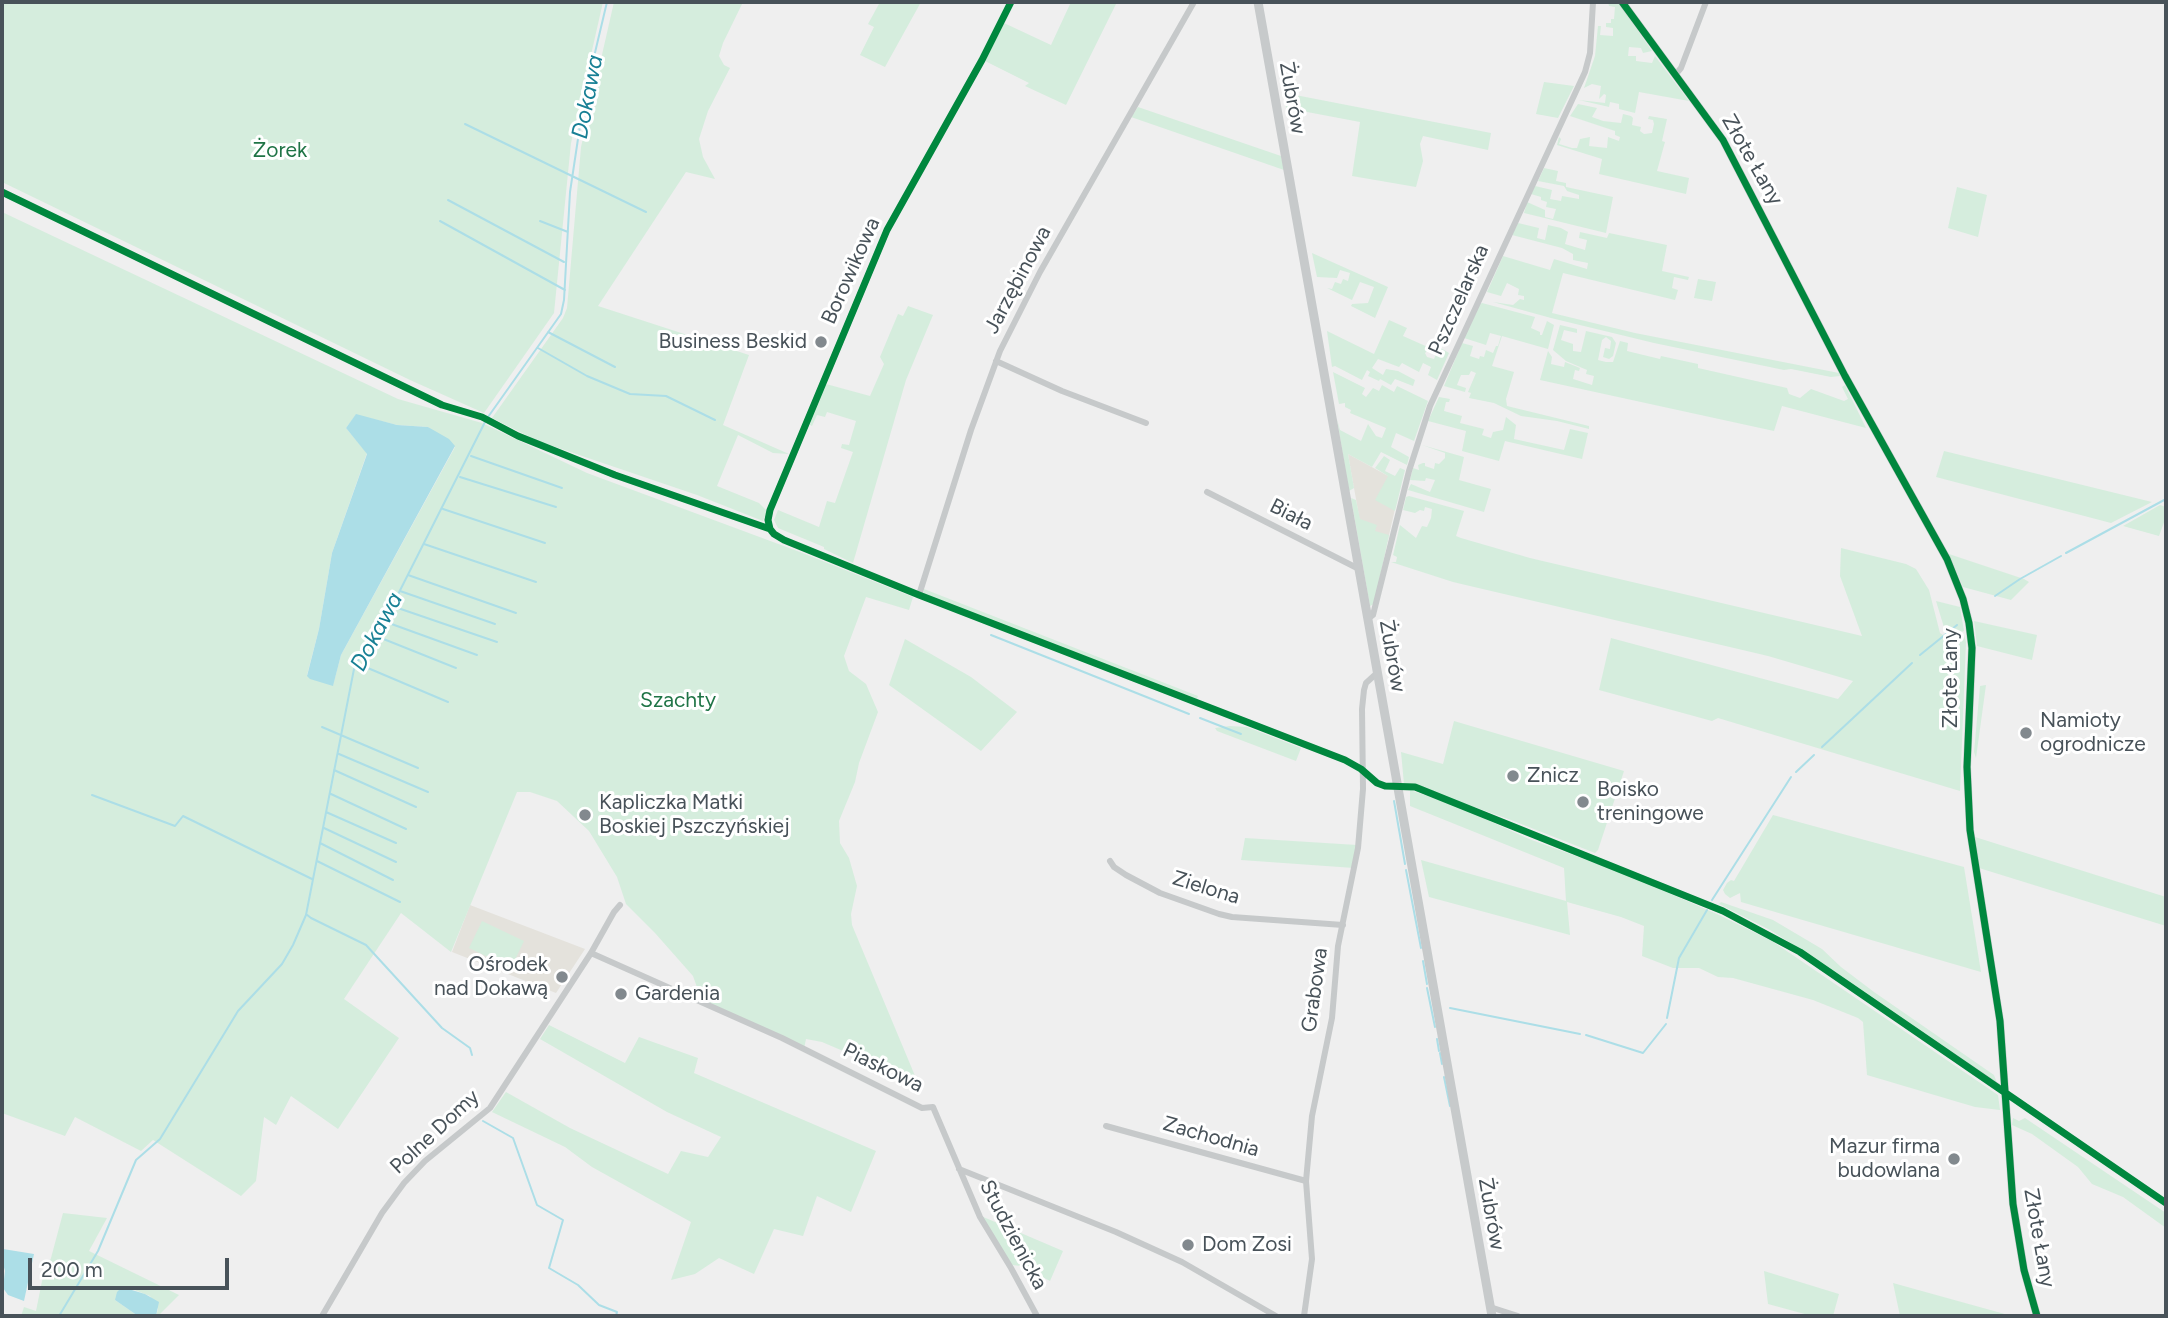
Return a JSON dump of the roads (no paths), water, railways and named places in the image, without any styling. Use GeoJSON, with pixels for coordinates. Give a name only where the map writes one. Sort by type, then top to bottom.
{"type":"FeatureCollection","features":[{"type":"Feature","properties":{"kind":"main road","name":"Żubrów"},"geometry":{"type":"LineString","coordinates":[[1258,2],[1491,1312]]}},
{"type":"Feature","properties":{"kind":"street","name":"Borowikowa"},"geometry":{"type":"LineString","coordinates":[[770,529],[769,515],[774,501],[887,230],[982,60],[1011,2]]}},
{"type":"Feature","properties":{"kind":"street","name":"Jarzębinowa"},"geometry":{"type":"LineString","coordinates":[[919,595],[971,430],[996,361],[1029,292],[1194,2]]}},
{"type":"Feature","properties":{"kind":"street","name":"Pszczelarska"},"geometry":{"type":"LineString","coordinates":[[1368,619],[1373,615],[1409,471],[1430,407],[1585,72],[1590,53],[1593,2]]}},
{"type":"Feature","properties":{"kind":"street","name":"Złote Łany"},"geometry":{"type":"LineString","coordinates":[[1622,2],[1723,140],[1845,376],[1947,559],[1963,599],[1972,648],[1967,767],[1969,825],[2000,1021],[2013,1204],[2024,1270],[2037,1316]]}},
{"type":"Feature","properties":{"kind":"street"},"geometry":{"type":"LineString","coordinates":[[1676,74],[1681,68],[1706,2]]}},
{"type":"Feature","properties":{"kind":"street"},"geometry":{"type":"LineString","coordinates":[[2,192],[442,405],[482,417],[518,436],[615,475],[770,529],[784,540],[919,595],[1345,760],[1377,783],[1385,786],[1415,787],[1627,870],[1747,923],[1800,952],[2006,1091]]}},
{"type":"Feature","properties":{"kind":"street"},"geometry":{"type":"LineString","coordinates":[[996,361],[1062,391],[1146,423]]}},
{"type":"Feature","properties":{"kind":"street","name":"Biała"},"geometry":{"type":"LineString","coordinates":[[1207,492],[1359,569]]}},
{"type":"Feature","properties":{"kind":"street","name":"Grabowa"},"geometry":{"type":"LineString","coordinates":[[1304,1316],[1312,1259],[1306,1181],[1312,1116],[1332,1018],[1338,946],[1358,848],[1363,789],[1361,769],[1364,690],[1377,673]]}},
{"type":"Feature","properties":{"kind":"street","name":"Zielona"},"geometry":{"type":"LineString","coordinates":[[1110,861],[1126,875],[1160,893],[1219,914],[1343,925]]}},
{"type":"Feature","properties":{"kind":"street","name":"Polne Domy"},"geometry":{"type":"LineString","coordinates":[[322,1316],[382,1213],[404,1183],[425,1161],[490,1108],[620,905]]}},
{"type":"Feature","properties":{"kind":"street","name":"Piaskowa"},"geometry":{"type":"LineString","coordinates":[[591,953],[782,1038],[922,1108],[933,1107],[959,1169]]}},
{"type":"Feature","properties":{"kind":"street","name":"Zachodnia"},"geometry":{"type":"LineString","coordinates":[[1106,1126],[1306,1181]]}},
{"type":"Feature","properties":{"kind":"street"},"geometry":{"type":"LineString","coordinates":[[959,1169],[1083,1217],[1182,1262],[1276,1316]]}},
{"type":"Feature","properties":{"kind":"street","name":"Studzienicka"},"geometry":{"type":"LineString","coordinates":[[959,1169],[979,1217],[1037,1316]]}},
{"type":"Feature","properties":{"kind":"street"},"geometry":{"type":"LineString","coordinates":[[1491,1312],[1518,1316]]}},
{"type":"Feature","properties":{"kind":"water"},"geometry":{"type":"Polygon","coordinates":[[[356,414],[397,425],[428,427],[449,439],[455,446],[341,655],[333,686],[307,676],[319,629],[332,553],[367,454],[346,428],[356,414]]]}},
{"type":"Feature","properties":{"kind":"water"},"geometry":{"type":"Polygon","coordinates":[[[3,1249],[34,1254],[24,1301],[8,1295],[3,1288],[3,1249]]]}},
{"type":"Feature","properties":{"kind":"water"},"geometry":{"type":"Polygon","coordinates":[[[122,1287],[145,1294],[159,1302],[156,1316],[138,1316],[115,1300],[122,1287]]]}},
{"type":"Feature","properties":{"kind":"waterway","name":"Dokawa"},"geometry":{"type":"LineString","coordinates":[[488,417],[561,314],[570,192],[584,99],[607,2]]}},
{"type":"Feature","properties":{"kind":"waterway"},"geometry":{"type":"LineString","coordinates":[[465,124],[646,212]]}},
{"type":"Feature","properties":{"kind":"waterway"},"geometry":{"type":"LineString","coordinates":[[448,200],[564,262]]}},
{"type":"Feature","properties":{"kind":"waterway"},"geometry":{"type":"LineString","coordinates":[[440,221],[565,290]]}},
{"type":"Feature","properties":{"kind":"waterway"},"geometry":{"type":"LineString","coordinates":[[540,221],[568,232]]}},
{"type":"Feature","properties":{"kind":"waterway"},"geometry":{"type":"LineString","coordinates":[[548,332],[615,367]]}},
{"type":"Feature","properties":{"kind":"waterway"},"geometry":{"type":"LineString","coordinates":[[538,348],[587,376],[630,394],[666,396],[715,420]]}},
{"type":"Feature","properties":{"kind":"waterway","name":"Dokawa"},"geometry":{"type":"LineString","coordinates":[[59,1316],[98,1251],[136,1160],[160,1139],[238,1011],[282,964],[293,945],[306,915],[354,669],[362,653],[378,634],[485,422]]}},
{"type":"Feature","properties":{"kind":"waterway"},"geometry":{"type":"LineString","coordinates":[[471,456],[562,488]]}},
{"type":"Feature","properties":{"kind":"waterway"},"geometry":{"type":"LineString","coordinates":[[460,477],[556,507]]}},
{"type":"Feature","properties":{"kind":"waterway"},"geometry":{"type":"LineString","coordinates":[[2066,553],[2166,499]]}},
{"type":"Feature","properties":{"kind":"waterway"},"geometry":{"type":"LineString","coordinates":[[443,509],[545,543]]}},
{"type":"Feature","properties":{"kind":"waterway"},"geometry":{"type":"LineString","coordinates":[[424,544],[536,582]]}},
{"type":"Feature","properties":{"kind":"waterway"},"geometry":{"type":"LineString","coordinates":[[1995,596],[2061,556]]}},
{"type":"Feature","properties":{"kind":"waterway"},"geometry":{"type":"LineString","coordinates":[[408,575],[516,613]]}},
{"type":"Feature","properties":{"kind":"waterway"},"geometry":{"type":"LineString","coordinates":[[400,591],[495,624]]}},
{"type":"Feature","properties":{"kind":"waterway"},"geometry":{"type":"LineString","coordinates":[[392,606],[497,642]]}},
{"type":"Feature","properties":{"kind":"waterway"},"geometry":{"type":"LineString","coordinates":[[386,622],[477,655]]}},
{"type":"Feature","properties":{"kind":"waterway"},"geometry":{"type":"LineString","coordinates":[[1920,655],[1957,625]]}},
{"type":"Feature","properties":{"kind":"waterway"},"geometry":{"type":"LineString","coordinates":[[991,635],[1189,714]]}},
{"type":"Feature","properties":{"kind":"waterway"},"geometry":{"type":"LineString","coordinates":[[376,636],[456,668]]}},
{"type":"Feature","properties":{"kind":"waterway"},"geometry":{"type":"LineString","coordinates":[[356,663],[448,702]]}},
{"type":"Feature","properties":{"kind":"waterway"},"geometry":{"type":"LineString","coordinates":[[1822,747],[1912,663]]}},
{"type":"Feature","properties":{"kind":"waterway"},"geometry":{"type":"LineString","coordinates":[[1200,718],[1241,734]]}},
{"type":"Feature","properties":{"kind":"waterway"},"geometry":{"type":"LineString","coordinates":[[322,727],[418,768]]}},
{"type":"Feature","properties":{"kind":"waterway"},"geometry":{"type":"LineString","coordinates":[[339,754],[428,792]]}},
{"type":"Feature","properties":{"kind":"waterway"},"geometry":{"type":"LineString","coordinates":[[1796,772],[1814,755]]}},
{"type":"Feature","properties":{"kind":"waterway"},"geometry":{"type":"LineString","coordinates":[[334,770],[416,807]]}},
{"type":"Feature","properties":{"kind":"waterway"},"geometry":{"type":"LineString","coordinates":[[1712,900],[1791,777]]}},
{"type":"Feature","properties":{"kind":"waterway"},"geometry":{"type":"LineString","coordinates":[[331,794],[406,829]]}},
{"type":"Feature","properties":{"kind":"waterway"},"geometry":{"type":"LineString","coordinates":[[92,795],[175,826],[183,816],[312,879]]}},
{"type":"Feature","properties":{"kind":"waterway"},"geometry":{"type":"LineString","coordinates":[[1394,801],[1405,864]]}},
{"type":"Feature","properties":{"kind":"waterway"},"geometry":{"type":"LineString","coordinates":[[326,812],[396,843]]}},
{"type":"Feature","properties":{"kind":"waterway"},"geometry":{"type":"LineString","coordinates":[[324,828],[396,862]]}},
{"type":"Feature","properties":{"kind":"waterway"},"geometry":{"type":"LineString","coordinates":[[320,843],[393,880]]}},
{"type":"Feature","properties":{"kind":"waterway"},"geometry":{"type":"LineString","coordinates":[[317,861],[400,902]]}},
{"type":"Feature","properties":{"kind":"waterway"},"geometry":{"type":"LineString","coordinates":[[1406,870],[1421,948]]}},
{"type":"Feature","properties":{"kind":"waterway"},"geometry":{"type":"LineString","coordinates":[[1667,1018],[1679,958],[1707,910]]}},
{"type":"Feature","properties":{"kind":"waterway"},"geometry":{"type":"LineString","coordinates":[[306,914],[366,945],[442,1028],[470,1048],[472,1055]]}},
{"type":"Feature","properties":{"kind":"waterway"},"geometry":{"type":"LineString","coordinates":[[1423,961],[1427,984]]}},
{"type":"Feature","properties":{"kind":"waterway"},"geometry":{"type":"LineString","coordinates":[[1427,988],[1435,1027]]}},
{"type":"Feature","properties":{"kind":"waterway"},"geometry":{"type":"LineString","coordinates":[[1450,1008],[1580,1034]]}},
{"type":"Feature","properties":{"kind":"waterway"},"geometry":{"type":"LineString","coordinates":[[1586,1035],[1643,1053],[1666,1024]]}},
{"type":"Feature","properties":{"kind":"waterway"},"geometry":{"type":"LineString","coordinates":[[1437,1039],[1439,1051]]}},
{"type":"Feature","properties":{"kind":"waterway"},"geometry":{"type":"LineString","coordinates":[[1440,1053],[1442,1064]]}},
{"type":"Feature","properties":{"kind":"waterway"},"geometry":{"type":"LineString","coordinates":[[1444,1077],[1450,1106]]}},
{"type":"Feature","properties":{"kind":"waterway"},"geometry":{"type":"LineString","coordinates":[[483,1121],[513,1138],[537,1205],[563,1220],[549,1268],[578,1285],[599,1305],[617,1312],[616,1316]]}},
{"type":"Feature","properties":{"kind":"place","name":"Business Beskid"},"geometry":{"type":"Point","coordinates":[821,342]}},
{"type":"Feature","properties":{"kind":"place","name":"Namioty ogrodnicze"},"geometry":{"type":"Point","coordinates":[2026,733]}},
{"type":"Feature","properties":{"kind":"place","name":"Znicz"},"geometry":{"type":"Point","coordinates":[1513,776]}},
{"type":"Feature","properties":{"kind":"place","name":"Boisko treningowe"},"geometry":{"type":"Point","coordinates":[1583,802]}},
{"type":"Feature","properties":{"kind":"place","name":"Kapliczka Matki Boskiej Pszczyńskiej"},"geometry":{"type":"Point","coordinates":[585,815]}},
{"type":"Feature","properties":{"kind":"place","name":"Ośrodek nad Dokawą"},"geometry":{"type":"Point","coordinates":[562,977]}},
{"type":"Feature","properties":{"kind":"place","name":"Gardenia"},"geometry":{"type":"Point","coordinates":[621,994]}},
{"type":"Feature","properties":{"kind":"place","name":"Mazur firma budowlana"},"geometry":{"type":"Point","coordinates":[1954,1159]}},
{"type":"Feature","properties":{"kind":"place","name":"Dom Zosi"},"geometry":{"type":"Point","coordinates":[1188,1245]}},
{"type":"Feature","properties":{"kind":"park label","name":"Żorek"},"geometry":{"type":"Point","coordinates":[280,151]}},
{"type":"Feature","properties":{"kind":"park label","name":"Szachty"},"geometry":{"type":"Point","coordinates":[678,701]}}]}
